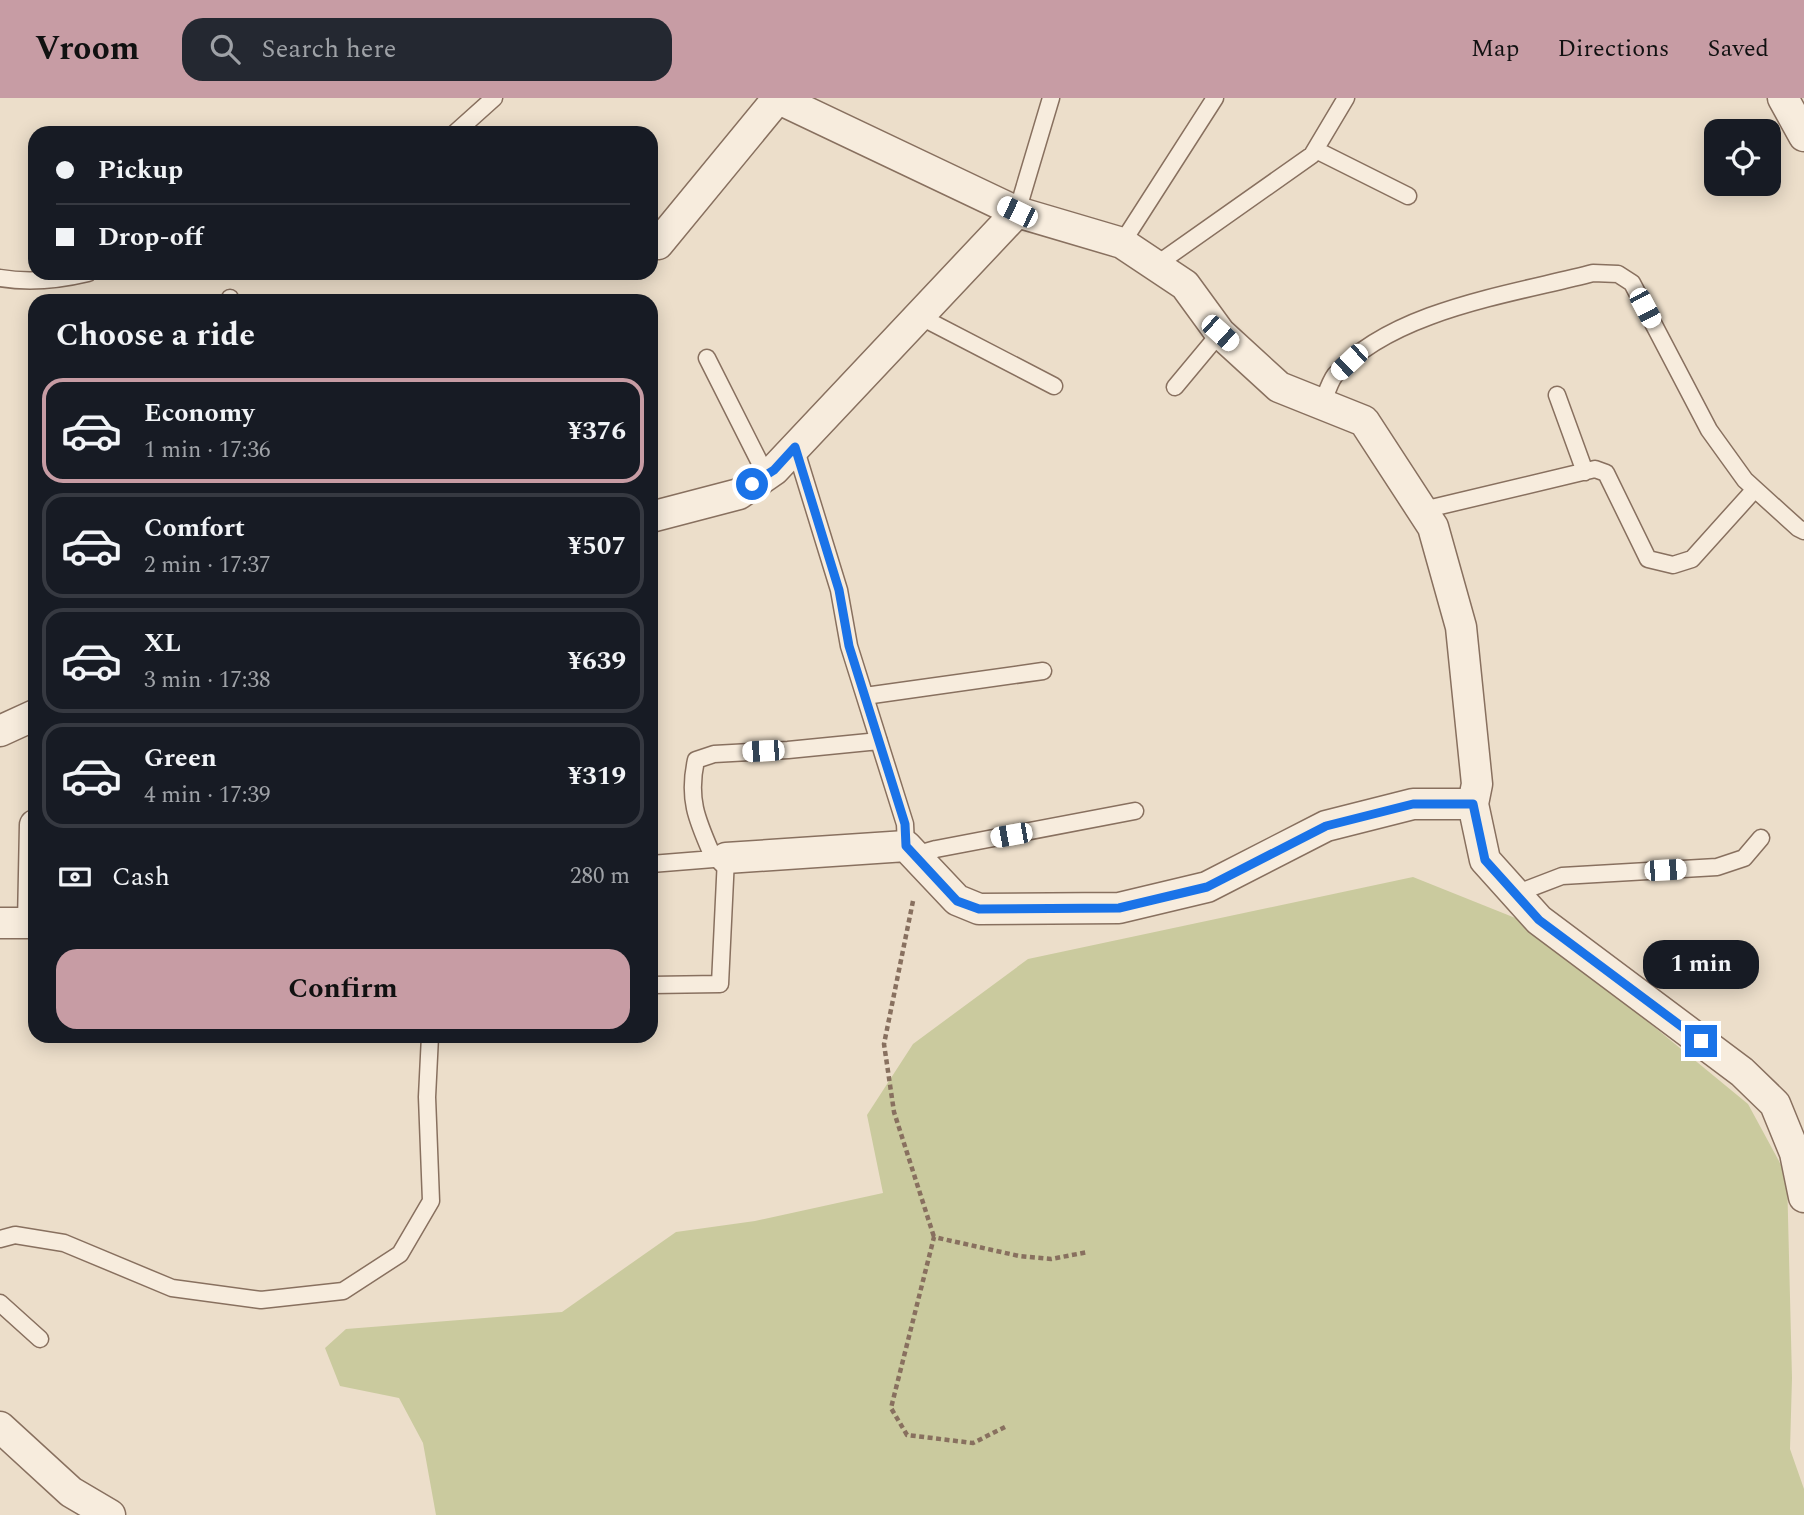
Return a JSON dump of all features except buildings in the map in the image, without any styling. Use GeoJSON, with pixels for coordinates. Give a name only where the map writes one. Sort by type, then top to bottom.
{"type":"FeatureCollection","features":[{"type":"Feature","properties":{"kind":"street"},"geometry":{"type":"LineString","coordinates":[[658,244],[778,98],[1017,212],[1122,243],[1185,285],[1220,333],[1279,387],[1364,421],[1433,527],[1461,627],[1477,783],[1473,804],[1485,860],[1539,920],[1742,1072],[1775,1104],[1795,1153],[1804,1197]]}},
{"type":"Feature","properties":{"kind":"street"},"geometry":{"type":"LineString","coordinates":[[1783,98],[1804,136]]}},
{"type":"Feature","properties":{"kind":"street"},"geometry":{"type":"LineString","coordinates":[[658,515],[739,494],[766,475],[1017,212]]}},
{"type":"Feature","properties":{"kind":"street"},"geometry":{"type":"LineString","coordinates":[[0,731],[28,718]]}},
{"type":"Feature","properties":{"kind":"street"},"geometry":{"type":"LineString","coordinates":[[720,858],[914,854],[957,901],[979,909],[1119,908],[1207,887],[1326,826],[1413,804],[1473,804]]}},
{"type":"Feature","properties":{"kind":"street"},"geometry":{"type":"LineString","coordinates":[[0,923],[28,923]]}},
{"type":"Feature","properties":{"kind":"street"},"geometry":{"type":"LineString","coordinates":[[0,1427],[71,1492],[110,1515]]}},
{"type":"Feature","properties":{"kind":"lane"},"geometry":{"type":"LineString","coordinates":[[463,126],[494,98]]}},
{"type":"Feature","properties":{"kind":"lane"},"geometry":{"type":"LineString","coordinates":[[1017,212],[1051,98]]}},
{"type":"Feature","properties":{"kind":"lane"},"geometry":{"type":"LineString","coordinates":[[1122,243],[1215,98]]}},
{"type":"Feature","properties":{"kind":"lane"},"geometry":{"type":"LineString","coordinates":[[1156,265],[1312,155],[1346,98]]}},
{"type":"Feature","properties":{"kind":"lane"},"geometry":{"type":"LineString","coordinates":[[1316,150],[1408,196]]}},
{"type":"Feature","properties":{"kind":"lane"},"geometry":{"type":"LineString","coordinates":[[1322,405],[1334,377],[1349,362],[1385,336],[1430,314],[1593,274],[1618,274],[1632,283],[1709,430],[1745,480],[1804,531]]}},
{"type":"Feature","properties":{"kind":"lane"},"geometry":{"type":"LineString","coordinates":[[0,278],[61,280]]}},
{"type":"Feature","properties":{"kind":"lane"},"geometry":{"type":"LineString","coordinates":[[919,316],[1054,386]]}},
{"type":"Feature","properties":{"kind":"lane"},"geometry":{"type":"LineString","coordinates":[[1175,387],[1220,333]]}},
{"type":"Feature","properties":{"kind":"lane"},"geometry":{"type":"LineString","coordinates":[[707,358],[766,475]]}},
{"type":"Feature","properties":{"kind":"lane"},"geometry":{"type":"LineString","coordinates":[[1557,395],[1585,472]]}},
{"type":"Feature","properties":{"kind":"lane"},"geometry":{"type":"LineString","coordinates":[[795,447],[839,590],[849,646],[914,854],[1135,811]]}},
{"type":"Feature","properties":{"kind":"lane"},"geometry":{"type":"LineString","coordinates":[[1423,510],[1595,469],[1606,472],[1648,559],[1672,565],[1692,559],[1755,489]]}},
{"type":"Feature","properties":{"kind":"lane"},"geometry":{"type":"LineString","coordinates":[[865,696],[1043,671]]}},
{"type":"Feature","properties":{"kind":"lane"},"geometry":{"type":"LineString","coordinates":[[658,985],[720,984],[720,858],[695,812],[691,781],[696,760],[714,754],[879,741]]}},
{"type":"Feature","properties":{"kind":"lane"},"geometry":{"type":"LineString","coordinates":[[1515,894],[1562,876],[1717,867],[1745,858],[1761,838]]}},
{"type":"Feature","properties":{"kind":"lane"},"geometry":{"type":"LineString","coordinates":[[658,863],[720,858]]}},
{"type":"Feature","properties":{"kind":"lane"},"geometry":{"type":"LineString","coordinates":[[0,1239],[15,1235],[64,1243],[172,1289],[261,1300],[343,1291],[400,1254],[431,1201],[427,1097],[430,1043]]}},
{"type":"Feature","properties":{"kind":"lane"},"geometry":{"type":"LineString","coordinates":[[0,1303],[40,1339]]}},
{"type":"Feature","properties":{"kind":"path"},"geometry":{"type":"LineString","coordinates":[[914,854],[884,1044],[894,1112],[934,1237],[891,1408],[907,1434],[973,1443],[1005,1427]]}},
{"type":"Feature","properties":{"kind":"path"},"geometry":{"type":"LineString","coordinates":[[934,1237],[1019,1256],[1051,1259],[1088,1252]]}},
{"type":"Feature","properties":{"kind":"green space"},"geometry":{"type":"Polygon","coordinates":[[[1413,877],[1528,923],[1748,1104],[1787,1176],[1792,1378],[1790,1449],[1804,1489],[1804,1515],[436,1515],[423,1443],[399,1398],[340,1386],[325,1348],[346,1329],[562,1312],[676,1232],[755,1221],[883,1193],[867,1115],[913,1044],[1028,959],[1413,877]]]}},
{"type":"Feature","properties":{"kind":"route"},"geometry":{"type":"LineString","coordinates":[[752,484],[774,470],[795,447],[839,590],[849,646],[905,824],[906,846],[957,901],[979,909],[1119,908],[1207,887],[1326,826],[1413,804],[1473,804],[1485,860],[1539,920],[1701,1041]]}}]}
